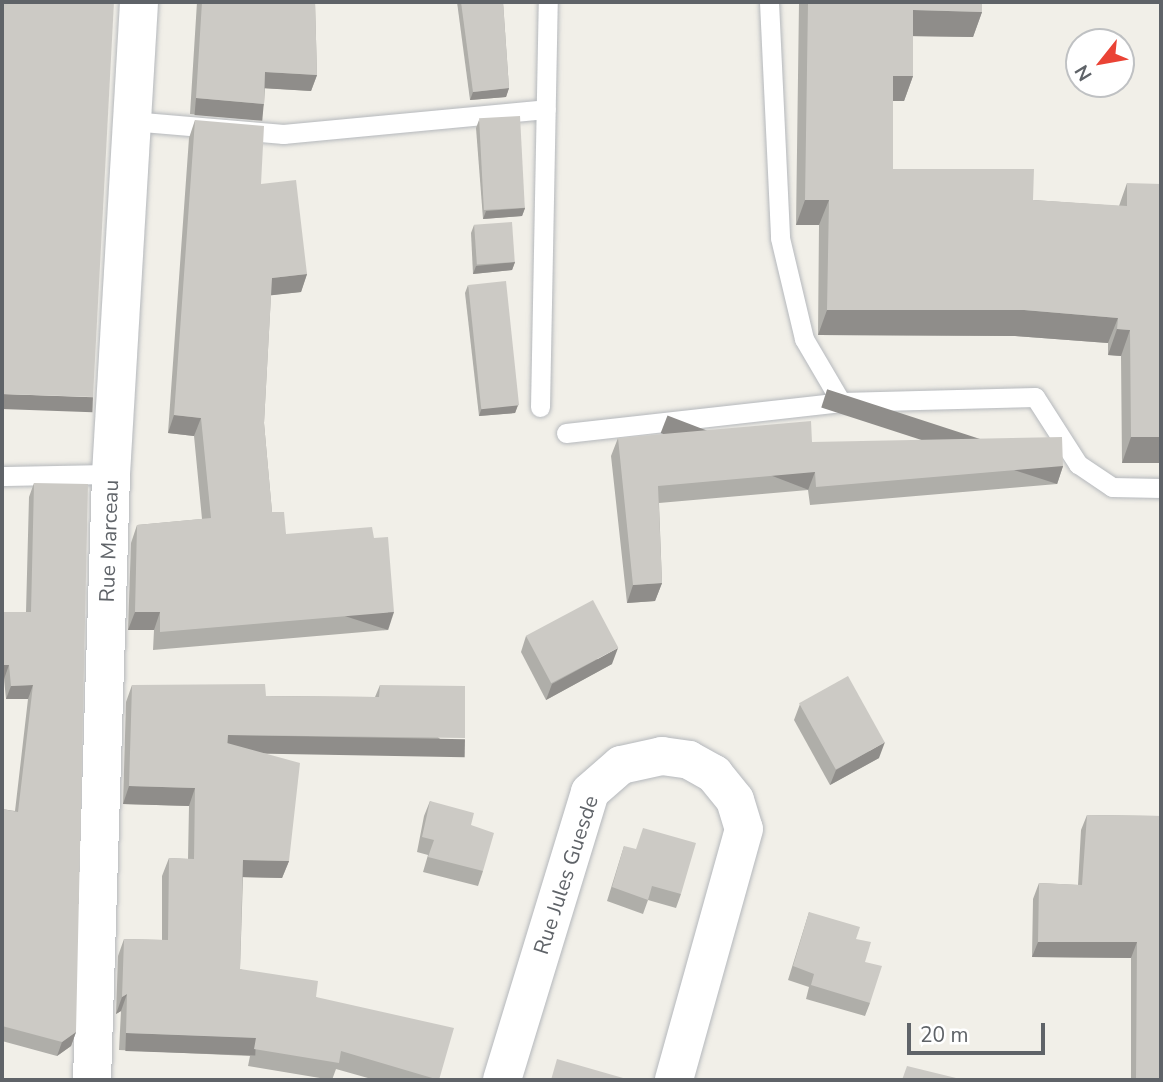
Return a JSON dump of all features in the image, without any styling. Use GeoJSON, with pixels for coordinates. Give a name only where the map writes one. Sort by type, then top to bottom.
{"type":"FeatureCollection","features":[{"type":"Feature","properties":{"kind":"street","name":"Rue Marceau"},"geometry":{"type":"LineString","coordinates":[[92,1080],[111,474],[139,2]]}},
{"type":"Feature","properties":{"kind":"street","name":"Rue Jules Guesde"},"geometry":{"type":"LineString","coordinates":[[502,1080],[590,792],[621,765],[662,756],[689,760],[714,774],[734,800],[744,829],[674,1080]]}},
{"type":"Feature","properties":{"kind":"lane"},"geometry":{"type":"LineString","coordinates":[[540,407],[548,2]]}},
{"type":"Feature","properties":{"kind":"lane"},"geometry":{"type":"LineString","coordinates":[[769,2],[779,238],[804,339],[841,402]]}},
{"type":"Feature","properties":{"kind":"lane"},"geometry":{"type":"LineString","coordinates":[[131,121],[283,134],[546,108]]}},
{"type":"Feature","properties":{"kind":"lane"},"geometry":{"type":"LineString","coordinates":[[566,433],[841,402],[1035,397],[1078,464],[1112,487],[1161,488]]}},
{"type":"Feature","properties":{"kind":"lane"},"geometry":{"type":"LineString","coordinates":[[2,476],[111,474]]}},
{"type":"Feature","properties":{"kind":"building"},"geometry":{"type":"Polygon","coordinates":[[[2,2],[114,2],[93,397],[2,394],[2,2]]]}},
{"type":"Feature","properties":{"kind":"building"},"geometry":{"type":"Polygon","coordinates":[[[202,2],[315,2],[317,75],[265,72],[264,104],[196,98],[202,2]]]}},
{"type":"Feature","properties":{"kind":"building"},"geometry":{"type":"Polygon","coordinates":[[[461,2],[503,2],[509,88],[473,92],[461,2]]]}},
{"type":"Feature","properties":{"kind":"building"},"geometry":{"type":"Polygon","coordinates":[[[808,2],[982,2],[982,12],[913,10],[913,76],[893,76],[893,169],[1034,169],[1033,200],[1127,206],[1127,183],[1161,184],[1161,437],[1131,437],[1130,330],[1117,329],[1118,318],[1024,310],[827,310],[829,200],[805,200],[808,2]]]}},
{"type":"Feature","properties":{"kind":"building"},"geometry":{"type":"Polygon","coordinates":[[[520,116],[525,208],[484,210],[479,118],[520,116]]]}},
{"type":"Feature","properties":{"kind":"building"},"geometry":{"type":"Polygon","coordinates":[[[195,120],[264,126],[261,184],[296,180],[307,274],[272,278],[264,423],[272,512],[284,512],[286,534],[372,527],[374,538],[388,537],[394,612],[160,632],[160,612],[135,612],[137,525],[211,518],[201,418],[174,415],[195,120]]]}},
{"type":"Feature","properties":{"kind":"building"},"geometry":{"type":"Polygon","coordinates":[[[512,222],[515,262],[477,265],[474,225],[512,222]]]}},
{"type":"Feature","properties":{"kind":"building"},"geometry":{"type":"Polygon","coordinates":[[[506,281],[519,405],[481,409],[468,285],[506,281]]]}},
{"type":"Feature","properties":{"kind":"building"},"geometry":{"type":"Polygon","coordinates":[[[811,421],[812,442],[1062,437],[1063,466],[816,487],[815,472],[658,486],[662,583],[633,585],[618,438],[811,421]]]}},
{"type":"Feature","properties":{"kind":"building"},"geometry":{"type":"Polygon","coordinates":[[[34,483],[88,484],[76,1032],[62,1042],[2,1026],[2,809],[18,812],[33,685],[11,686],[9,665],[2,665],[2,612],[31,612],[34,483]]]}},
{"type":"Feature","properties":{"kind":"building"},"geometry":{"type":"Polygon","coordinates":[[[593,600],[618,648],[551,683],[526,636],[593,600]]]}},
{"type":"Feature","properties":{"kind":"building"},"geometry":{"type":"Polygon","coordinates":[[[848,676],[885,742],[836,770],[799,703],[848,676]]]}},
{"type":"Feature","properties":{"kind":"building"},"geometry":{"type":"Polygon","coordinates":[[[265,684],[266,696],[379,697],[380,685],[465,686],[465,738],[228,735],[227,743],[300,763],[289,861],[243,860],[240,969],[318,981],[316,997],[454,1028],[439,1080],[341,1051],[339,1063],[254,1049],[256,1038],[126,1033],[127,994],[122,997],[124,939],[168,940],[169,858],[194,859],[195,788],[129,786],[132,685],[265,684]]]}},
{"type":"Feature","properties":{"kind":"building"},"geometry":{"type":"Polygon","coordinates":[[[430,801],[474,813],[471,825],[494,833],[483,871],[428,857],[434,840],[422,837],[430,801]]]}},
{"type":"Feature","properties":{"kind":"building"},"geometry":{"type":"Polygon","coordinates":[[[1087,815],[1161,816],[1161,1080],[1136,1080],[1137,942],[1038,942],[1039,883],[1082,885],[1087,815]]]}},
{"type":"Feature","properties":{"kind":"building"},"geometry":{"type":"Polygon","coordinates":[[[643,828],[696,843],[681,894],[652,886],[648,900],[612,887],[624,846],[636,849],[643,828]]]}},
{"type":"Feature","properties":{"kind":"building"},"geometry":{"type":"Polygon","coordinates":[[[809,912],[860,927],[856,939],[871,942],[865,962],[882,966],[870,1003],[811,985],[814,974],[793,966],[809,912]]]}},
{"type":"Feature","properties":{"kind":"building"},"geometry":{"type":"Polygon","coordinates":[[[557,1059],[630,1080],[551,1080],[557,1059]]]}},
{"type":"Feature","properties":{"kind":"building"},"geometry":{"type":"Polygon","coordinates":[[[907,1066],[956,1078],[902,1080],[907,1066]]]}}]}
